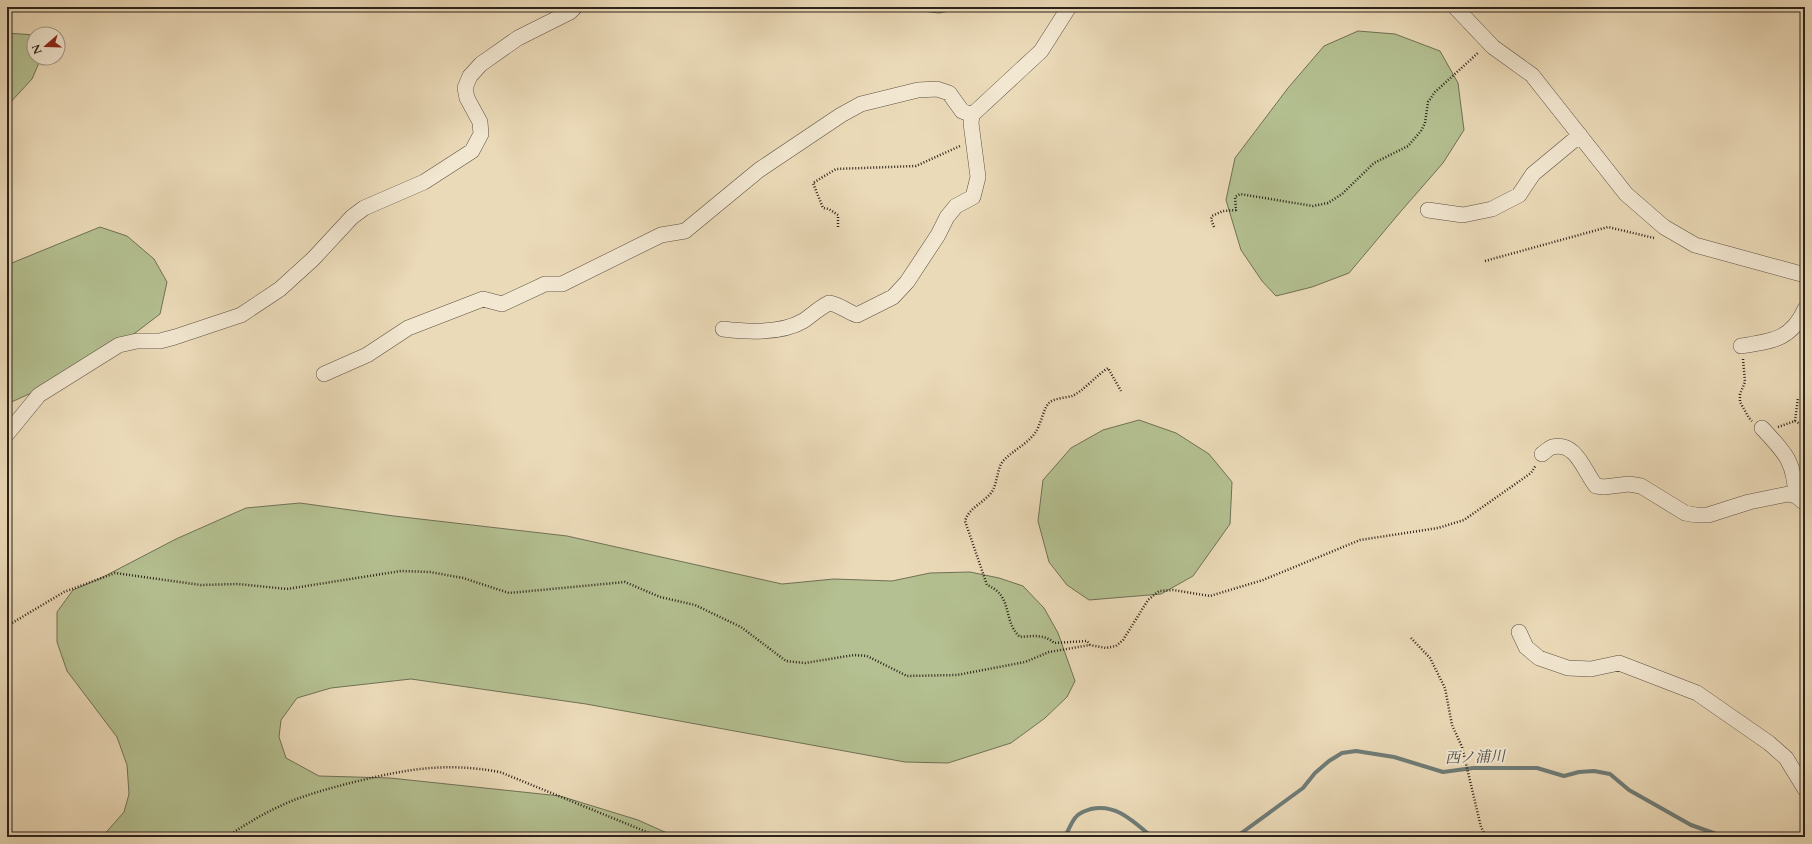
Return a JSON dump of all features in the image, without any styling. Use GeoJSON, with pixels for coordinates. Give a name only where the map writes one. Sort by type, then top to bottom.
{"type":"FeatureCollection","features":[{"type":"Feature","properties":{"kind":"street"},"geometry":{"type":"LineString","coordinates":[[7,434],[39,395],[119,345],[137,341],[160,340],[175,337],[241,315],[280,289],[314,259],[352,217],[364,208],[424,182],[472,151],[481,134],[480,122],[467,98],[465,88],[470,76],[481,64],[518,38],[570,12],[576,7]]}},
{"type":"Feature","properties":{"kind":"street"},"geometry":{"type":"LineString","coordinates":[[723,329],[768,331],[789,326],[802,321],[829,303],[836,304],[857,315],[893,296],[907,282],[938,235],[947,217],[956,206],[973,197],[978,177],[971,124],[972,115],[1041,51],[1069,7]]}},
{"type":"Feature","properties":{"kind":"street"},"geometry":{"type":"LineString","coordinates":[[1456,7],[1493,47],[1532,75],[1626,194],[1664,227],[1695,245],[1805,275]]}},
{"type":"Feature","properties":{"kind":"street"},"geometry":{"type":"LineString","coordinates":[[324,374],[367,355],[408,328],[483,299],[502,304],[545,284],[562,284],[661,235],[685,231],[759,170],[841,115],[861,104],[918,90],[937,89],[949,93],[962,111],[972,115]]}},
{"type":"Feature","properties":{"kind":"street"},"geometry":{"type":"LineString","coordinates":[[1428,210],[1463,215],[1492,209],[1519,196],[1534,174],[1580,135]]}},
{"type":"Feature","properties":{"kind":"street"},"geometry":{"type":"LineString","coordinates":[[1741,346],[1774,341],[1783,336],[1800,319],[1805,309]]}},
{"type":"Feature","properties":{"kind":"street"},"geometry":{"type":"LineString","coordinates":[[1762,428],[1785,453],[1791,462],[1801,500]]}},
{"type":"Feature","properties":{"kind":"street"},"geometry":{"type":"LineString","coordinates":[[1542,454],[1553,447],[1566,448],[1578,456],[1596,486],[1604,487],[1629,484],[1641,486],[1685,513],[1696,515],[1708,515],[1755,500],[1788,494],[1801,500]]}},
{"type":"Feature","properties":{"kind":"street"},"geometry":{"type":"LineString","coordinates":[[1519,632],[1526,647],[1539,658],[1553,663],[1580,670],[1619,663],[1697,693],[1769,743],[1786,758],[1805,789]]}},
{"type":"Feature","properties":{"kind":"path"},"geometry":{"type":"LineString","coordinates":[[1214,227],[1211,219],[1212,216],[1223,212],[1236,210],[1235,197],[1240,194],[1313,206],[1328,203],[1342,194],[1374,163],[1408,146],[1421,131],[1425,124],[1428,102],[1435,92],[1482,48],[1479,37],[1481,33]]}},
{"type":"Feature","properties":{"kind":"path"},"geometry":{"type":"LineString","coordinates":[[838,227],[838,215],[823,208],[813,184],[824,175],[836,169],[916,166],[927,163],[973,139]]}},
{"type":"Feature","properties":{"kind":"path"},"geometry":{"type":"LineString","coordinates":[[1485,261],[1608,227],[1658,239],[1676,234]]}},
{"type":"Feature","properties":{"kind":"path"},"geometry":{"type":"LineString","coordinates":[[1741,346],[1745,382],[1740,394],[1740,402],[1749,418],[1762,428],[1775,429],[1795,421]]}},
{"type":"Feature","properties":{"kind":"path"},"geometry":{"type":"LineString","coordinates":[[1090,645],[1087,641],[1054,642],[1049,638],[1036,635],[1020,637],[1015,632],[1002,594],[996,589],[987,585],[965,521],[967,514],[992,491],[1001,464],[1005,458],[1021,448],[1035,433],[1042,420],[1046,406],[1050,401],[1077,393],[1108,368],[1121,391]]}},
{"type":"Feature","properties":{"kind":"path"},"geometry":{"type":"LineString","coordinates":[[1795,421],[1798,398]]}},
{"type":"Feature","properties":{"kind":"path"},"geometry":{"type":"LineString","coordinates":[[1795,421],[1805,428]]}},
{"type":"Feature","properties":{"kind":"path"},"geometry":{"type":"LineString","coordinates":[[7,626],[64,592],[115,573],[201,585],[238,584],[287,589],[401,572],[430,572],[463,578],[509,593],[625,582],[660,597],[695,605],[741,626],[786,661],[805,663],[854,655],[867,656],[907,676],[957,675],[1025,662],[1049,652],[1090,645],[1106,648],[1116,646],[1123,640],[1148,600],[1159,591],[1173,590],[1210,596],[1263,580],[1360,540],[1438,528],[1464,520],[1531,473],[1542,454]]}},
{"type":"Feature","properties":{"kind":"path"},"geometry":{"type":"LineString","coordinates":[[1411,638],[1430,658],[1445,688],[1452,725],[1462,747],[1481,827],[1486,837]]}},
{"type":"Feature","properties":{"kind":"path"},"geometry":{"type":"LineString","coordinates":[[226,837],[275,808],[312,793],[398,772],[433,767],[472,767],[500,772],[660,837]]}},
{"type":"Feature","properties":{"kind":"green space"},"geometry":{"type":"Polygon","coordinates":[[[904,7],[969,7],[939,13],[905,9],[904,7]]]}},
{"type":"Feature","properties":{"kind":"green space"},"geometry":{"type":"Polygon","coordinates":[[[1358,31],[1395,34],[1440,51],[1458,83],[1464,130],[1443,163],[1349,273],[1312,287],[1276,296],[1262,281],[1241,250],[1226,200],[1235,158],[1288,88],[1324,46],[1358,31]]]}},
{"type":"Feature","properties":{"kind":"green space"},"geometry":{"type":"Polygon","coordinates":[[[7,33],[26,34],[26,66],[38,66],[32,79],[7,106],[7,33]]]}},
{"type":"Feature","properties":{"kind":"green space"},"geometry":{"type":"Polygon","coordinates":[[[100,227],[127,236],[154,259],[167,282],[160,314],[122,343],[71,375],[7,404],[7,265],[100,227]]]}},
{"type":"Feature","properties":{"kind":"green space"},"geometry":{"type":"Polygon","coordinates":[[[1139,420],[1176,433],[1209,454],[1232,482],[1230,524],[1193,576],[1161,594],[1089,600],[1067,585],[1049,562],[1038,521],[1043,480],[1071,448],[1103,430],[1139,420]]]}},
{"type":"Feature","properties":{"kind":"green space"},"geometry":{"type":"Polygon","coordinates":[[[300,503],[394,516],[567,536],[782,584],[834,579],[892,581],[930,573],[970,572],[999,578],[1023,586],[1044,608],[1058,633],[1075,681],[1067,697],[1045,718],[1011,743],[948,763],[905,762],[586,704],[411,679],[331,688],[297,698],[281,720],[279,737],[286,758],[319,776],[390,778],[560,796],[638,820],[676,837],[102,837],[124,812],[129,794],[127,765],[117,737],[67,671],[57,642],[57,612],[73,590],[101,578],[176,539],[246,508],[300,503]]]}},
{"type":"Feature","properties":{"kind":"waterway","name":"西ノ浦川"},"geometry":{"type":"LineString","coordinates":[[1236,837],[1303,788],[1315,773],[1329,761],[1342,753],[1356,751],[1394,757],[1443,772],[1473,768],[1537,768],[1564,776],[1579,772],[1594,771],[1610,774],[1629,790],[1691,825],[1722,836],[1730,837]]}},
{"type":"Feature","properties":{"kind":"waterway","name":"西ノ浦川"},"geometry":{"type":"LineString","coordinates":[[1065,837],[1076,816],[1082,812],[1100,808],[1117,811],[1138,825],[1152,837]]}},
{"type":"Feature","properties":{"kind":"waterway","name":"西ノ浦川"},"geometry":{"type":"LineString","coordinates":[[1796,837],[1805,835]]}}]}
